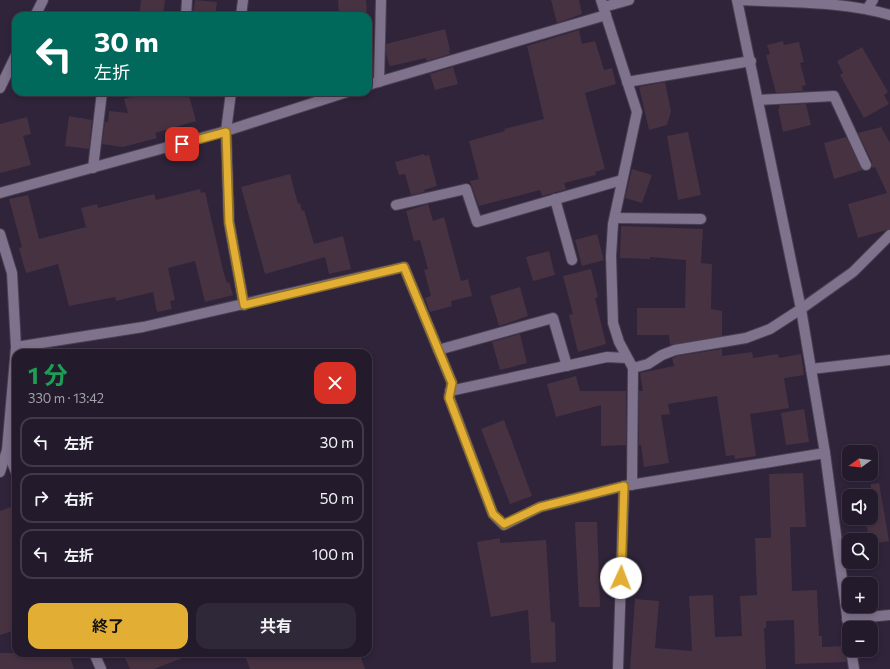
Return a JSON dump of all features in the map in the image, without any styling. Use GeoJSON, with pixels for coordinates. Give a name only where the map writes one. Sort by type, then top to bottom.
{"type":"FeatureCollection","features":[{"type":"Feature","properties":{"kind":"street"},"geometry":{"type":"LineString","coordinates":[[37,12],[43,0]]}},
{"type":"Feature","properties":{"kind":"street"},"geometry":{"type":"LineString","coordinates":[[186,12],[187,0]]}},
{"type":"Feature","properties":{"kind":"street"},"geometry":{"type":"LineString","coordinates":[[242,12],[243,0]]}},
{"type":"Feature","properties":{"kind":"street"},"geometry":{"type":"LineString","coordinates":[[379,82],[381,0]]}},
{"type":"Feature","properties":{"kind":"street"},"geometry":{"type":"LineString","coordinates":[[372,84],[629,0]]}},
{"type":"Feature","properties":{"kind":"street"},"geometry":{"type":"LineString","coordinates":[[737,0],[759,100],[801,309],[825,453],[847,619],[890,615]]}},
{"type":"Feature","properties":{"kind":"street"},"geometry":{"type":"LineString","coordinates":[[741,0],[832,5],[870,4],[890,15]]}},
{"type":"Feature","properties":{"kind":"street"},"geometry":{"type":"LineString","coordinates":[[604,7],[637,112],[615,218],[611,256],[613,323],[618,342],[633,368],[618,669]]}},
{"type":"Feature","properties":{"kind":"street"},"geometry":{"type":"LineString","coordinates":[[627,82],[751,62]]}},
{"type":"Feature","properties":{"kind":"street"},"geometry":{"type":"LineString","coordinates":[[0,88],[12,63]]}},
{"type":"Feature","properties":{"kind":"street"},"geometry":{"type":"LineString","coordinates":[[92,168],[101,96]]}},
{"type":"Feature","properties":{"kind":"street"},"geometry":{"type":"LineString","coordinates":[[231,96],[226,132],[229,222],[244,305]]}},
{"type":"Feature","properties":{"kind":"street"},"geometry":{"type":"LineString","coordinates":[[0,193],[226,132],[335,96]]}},
{"type":"Feature","properties":{"kind":"street"},"geometry":{"type":"LineString","coordinates":[[759,100],[834,96],[866,165]]}},
{"type":"Feature","properties":{"kind":"street"},"geometry":{"type":"LineString","coordinates":[[396,205],[466,189],[477,222],[622,180]]}},
{"type":"Feature","properties":{"kind":"street"},"geometry":{"type":"LineString","coordinates":[[555,199],[572,260]]}},
{"type":"Feature","properties":{"kind":"street"},"geometry":{"type":"LineString","coordinates":[[615,218],[701,219]]}},
{"type":"Feature","properties":{"kind":"street"},"geometry":{"type":"LineString","coordinates":[[0,234],[12,273],[16,348],[142,327],[244,305],[404,267],[452,383],[449,398],[493,514],[504,524],[540,507],[628,485],[825,453]]}},
{"type":"Feature","properties":{"kind":"street"},"geometry":{"type":"LineString","coordinates":[[633,368],[648,364],[662,355],[676,350],[746,338],[770,329],[853,272],[890,235]]}},
{"type":"Feature","properties":{"kind":"street"},"geometry":{"type":"LineString","coordinates":[[438,350],[553,318],[567,366]]}},
{"type":"Feature","properties":{"kind":"street"},"geometry":{"type":"LineString","coordinates":[[450,390],[607,357],[627,358]]}},
{"type":"Feature","properties":{"kind":"street"},"geometry":{"type":"LineString","coordinates":[[811,369],[890,360]]}},
{"type":"Feature","properties":{"kind":"street"},"geometry":{"type":"LineString","coordinates":[[0,472],[6,450],[12,389]]}},
{"type":"Feature","properties":{"kind":"street"},"geometry":{"type":"LineString","coordinates":[[6,450],[12,463]]}},
{"type":"Feature","properties":{"kind":"street"},"geometry":{"type":"LineString","coordinates":[[96,657],[101,669]]}},
{"type":"Feature","properties":{"kind":"street"},"geometry":{"type":"LineString","coordinates":[[852,657],[854,669]]}},
{"type":"Feature","properties":{"kind":"building"},"geometry":{"type":"Polygon","coordinates":[[[141,0],[165,0],[164,12],[140,12],[141,0]]]}},
{"type":"Feature","properties":{"kind":"building"},"geometry":{"type":"Polygon","coordinates":[[[195,0],[217,2],[216,12],[194,12],[195,0]]]}},
{"type":"Feature","properties":{"kind":"building"},"geometry":{"type":"Polygon","coordinates":[[[338,0],[366,0],[367,12],[339,12],[338,0]]]}},
{"type":"Feature","properties":{"kind":"building"},"geometry":{"type":"Polygon","coordinates":[[[551,0],[579,0],[582,14],[557,23],[551,0]]]}},
{"type":"Feature","properties":{"kind":"building"},"geometry":{"type":"Polygon","coordinates":[[[445,29],[450,54],[427,61],[426,58],[391,66],[389,65],[386,53],[386,44],[445,29]]]}},
{"type":"Feature","properties":{"kind":"building"},"geometry":{"type":"Polygon","coordinates":[[[579,30],[582,44],[595,41],[604,70],[612,68],[616,84],[585,93],[605,169],[595,172],[596,175],[564,183],[566,189],[564,190],[542,196],[540,190],[479,206],[470,181],[479,179],[469,141],[505,131],[504,129],[544,119],[527,46],[579,30]]]}},
{"type":"Feature","properties":{"kind":"building"},"geometry":{"type":"Polygon","coordinates":[[[783,41],[784,45],[799,42],[804,62],[800,63],[806,85],[802,86],[803,91],[776,93],[766,55],[770,54],[767,45],[783,41]]]}},
{"type":"Feature","properties":{"kind":"building"},"geometry":{"type":"Polygon","coordinates":[[[862,47],[888,92],[884,95],[889,104],[864,118],[840,75],[843,73],[837,61],[862,47]]]}},
{"type":"Feature","properties":{"kind":"building"},"geometry":{"type":"Polygon","coordinates":[[[453,67],[458,84],[435,90],[430,74],[453,67]]]}},
{"type":"Feature","properties":{"kind":"building"},"geometry":{"type":"Polygon","coordinates":[[[665,82],[671,111],[667,125],[649,130],[639,87],[665,82]]]}},
{"type":"Feature","properties":{"kind":"building"},"geometry":{"type":"Polygon","coordinates":[[[134,96],[189,96],[196,121],[155,133],[157,138],[123,147],[102,144],[105,122],[108,122],[109,111],[128,113],[124,99],[134,96]]]}},
{"type":"Feature","properties":{"kind":"building"},"geometry":{"type":"Polygon","coordinates":[[[806,104],[811,125],[783,132],[778,109],[780,108],[779,105],[806,104]]]}},
{"type":"Feature","properties":{"kind":"building"},"geometry":{"type":"Polygon","coordinates":[[[69,116],[92,120],[89,149],[65,146],[69,116]]]}},
{"type":"Feature","properties":{"kind":"building"},"geometry":{"type":"Polygon","coordinates":[[[27,117],[31,134],[23,136],[31,165],[0,173],[0,124],[27,117]]]}},
{"type":"Feature","properties":{"kind":"building"},"geometry":{"type":"Polygon","coordinates":[[[881,127],[890,143],[890,229],[858,238],[848,204],[887,193],[875,167],[872,168],[872,162],[858,133],[881,127]]]}},
{"type":"Feature","properties":{"kind":"building"},"geometry":{"type":"Polygon","coordinates":[[[688,132],[701,195],[678,200],[667,136],[688,132]]]}},
{"type":"Feature","properties":{"kind":"building"},"geometry":{"type":"Polygon","coordinates":[[[846,137],[863,170],[834,179],[824,143],[846,137]]]}},
{"type":"Feature","properties":{"kind":"building"},"geometry":{"type":"Polygon","coordinates":[[[424,154],[425,156],[429,155],[437,186],[424,190],[425,192],[411,195],[405,174],[399,175],[395,162],[424,154]]]}},
{"type":"Feature","properties":{"kind":"building"},"geometry":{"type":"Polygon","coordinates":[[[632,169],[652,175],[642,203],[625,198],[632,169]]]}},
{"type":"Feature","properties":{"kind":"building"},"geometry":{"type":"Polygon","coordinates":[[[290,174],[298,204],[300,203],[302,211],[304,210],[314,244],[343,236],[351,269],[329,274],[325,257],[265,274],[241,187],[290,174]]]}},
{"type":"Feature","properties":{"kind":"building"},"geometry":{"type":"Polygon","coordinates":[[[200,189],[201,193],[205,192],[224,274],[227,283],[229,282],[233,295],[205,302],[195,261],[168,268],[175,300],[170,301],[172,309],[157,312],[153,292],[116,301],[115,297],[69,306],[58,264],[26,273],[19,248],[22,247],[9,199],[28,195],[39,239],[86,227],[81,208],[97,204],[98,208],[154,194],[156,200],[200,189]]]}},
{"type":"Feature","properties":{"kind":"building"},"geometry":{"type":"Polygon","coordinates":[[[428,204],[433,221],[444,217],[461,281],[468,279],[472,296],[451,301],[452,306],[430,312],[425,298],[431,296],[424,270],[428,269],[420,240],[414,241],[406,211],[428,204]]]}},
{"type":"Feature","properties":{"kind":"building"},"geometry":{"type":"Polygon","coordinates":[[[621,226],[703,229],[701,263],[712,264],[711,309],[722,311],[722,336],[670,345],[669,335],[637,335],[637,308],[685,308],[686,260],[650,257],[650,259],[620,258],[621,226]]]}},
{"type":"Feature","properties":{"kind":"building"},"geometry":{"type":"Polygon","coordinates":[[[597,234],[604,260],[582,266],[575,240],[597,234]]]}},
{"type":"Feature","properties":{"kind":"building"},"geometry":{"type":"Polygon","coordinates":[[[549,251],[555,275],[533,281],[526,257],[549,251]]]}},
{"type":"Feature","properties":{"kind":"building"},"geometry":{"type":"Polygon","coordinates":[[[591,269],[598,297],[595,298],[606,344],[578,352],[569,315],[573,314],[563,276],[591,269]]]}},
{"type":"Feature","properties":{"kind":"building"},"geometry":{"type":"Polygon","coordinates":[[[520,287],[528,316],[499,326],[490,296],[520,287]]]}},
{"type":"Feature","properties":{"kind":"building"},"geometry":{"type":"Polygon","coordinates":[[[520,334],[527,363],[500,370],[492,342],[520,334]]]}},
{"type":"Feature","properties":{"kind":"building"},"geometry":{"type":"Polygon","coordinates":[[[722,349],[722,356],[752,352],[753,358],[778,354],[779,358],[801,354],[804,375],[784,378],[789,408],[750,414],[756,456],[735,459],[734,455],[726,456],[717,396],[668,404],[670,414],[661,415],[669,463],[644,467],[641,445],[639,445],[639,391],[643,391],[640,373],[674,366],[672,358],[677,356],[722,349]]]}},
{"type":"Feature","properties":{"kind":"building"},"geometry":{"type":"Polygon","coordinates":[[[576,376],[580,391],[626,391],[626,445],[601,446],[601,405],[556,417],[547,384],[576,376]]]}},
{"type":"Feature","properties":{"kind":"building"},"geometry":{"type":"Polygon","coordinates":[[[804,409],[809,442],[786,445],[781,413],[804,409]]]}},
{"type":"Feature","properties":{"kind":"building"},"geometry":{"type":"Polygon","coordinates":[[[504,420],[532,496],[510,504],[481,429],[504,420]]]}},
{"type":"Feature","properties":{"kind":"building"},"geometry":{"type":"Polygon","coordinates":[[[803,473],[806,527],[790,527],[792,591],[817,590],[819,636],[822,636],[822,647],[842,646],[842,657],[846,657],[846,662],[795,664],[794,620],[766,621],[766,628],[764,628],[766,669],[630,669],[635,599],[659,601],[655,648],[692,651],[689,596],[713,595],[715,637],[742,636],[740,596],[757,595],[755,538],[771,538],[769,474],[803,473]]]}},
{"type":"Feature","properties":{"kind":"building"},"geometry":{"type":"Polygon","coordinates":[[[879,483],[889,541],[878,543],[878,533],[868,533],[866,525],[878,525],[878,489],[871,489],[871,484],[879,483]]]}},
{"type":"Feature","properties":{"kind":"building"},"geometry":{"type":"Polygon","coordinates":[[[12,506],[12,631],[0,635],[0,511],[12,506]]]}},
{"type":"Feature","properties":{"kind":"building"},"geometry":{"type":"Polygon","coordinates":[[[575,522],[597,522],[600,607],[579,607],[575,522]]]}},
{"type":"Feature","properties":{"kind":"building"},"geometry":{"type":"Polygon","coordinates":[[[500,538],[500,543],[546,540],[551,622],[555,622],[556,662],[531,663],[528,610],[491,617],[477,542],[500,538]]]}},
{"type":"Feature","properties":{"kind":"building"},"geometry":{"type":"Polygon","coordinates":[[[0,653],[12,653],[12,657],[70,657],[74,669],[0,669],[0,653]]]}},
{"type":"Feature","properties":{"kind":"building"},"geometry":{"type":"Polygon","coordinates":[[[125,657],[185,657],[154,669],[130,669],[125,657]]]}},
{"type":"Feature","properties":{"kind":"building"},"geometry":{"type":"Polygon","coordinates":[[[246,657],[360,657],[365,669],[250,669],[246,657]]]}},
{"type":"Feature","properties":{"kind":"route"},"geometry":{"type":"LineString","coordinates":[[182,144],[226,132],[229,222],[244,305],[404,267],[452,383],[449,398],[493,514],[504,524],[540,507],[624,486],[621,578]]}}]}
